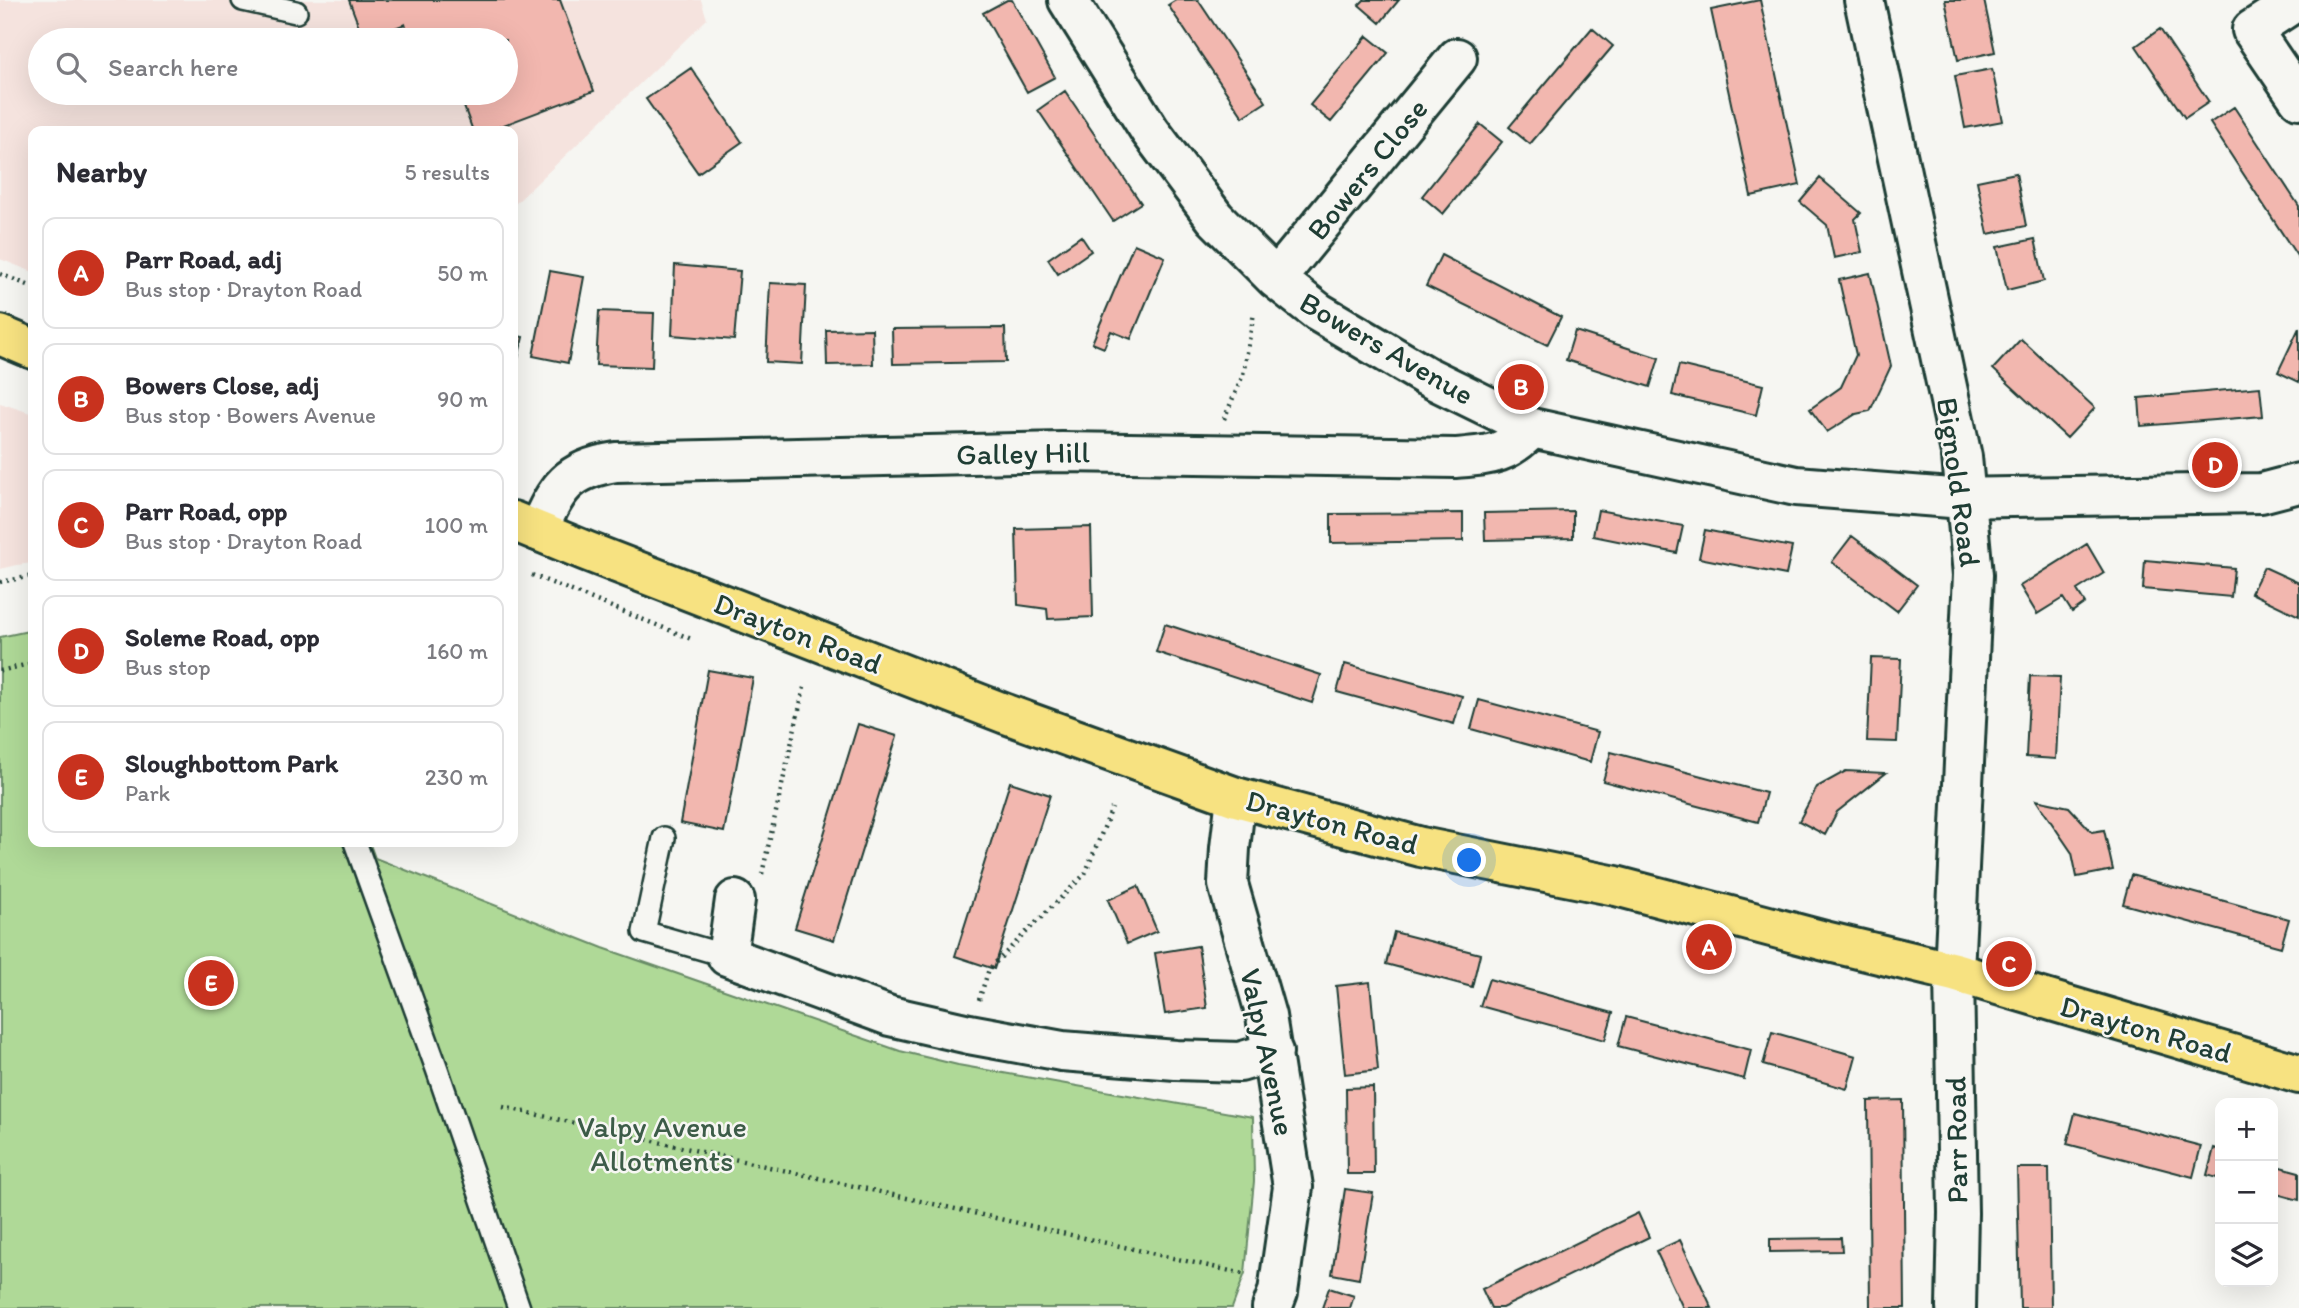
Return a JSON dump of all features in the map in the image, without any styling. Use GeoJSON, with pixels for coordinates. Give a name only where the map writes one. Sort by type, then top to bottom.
{"type":"FeatureCollection","features":[{"type":"Feature","properties":{"kind":"main road"},"geometry":{"type":"LineString","coordinates":[[0,335],[28,347]]}},
{"type":"Feature","properties":{"kind":"main road","name":"Drayton Road"},"geometry":{"type":"LineString","coordinates":[[526,526],[1006,714],[1236,797],[1421,847],[1616,886],[1954,972],[2299,1073]]}},
{"type":"Feature","properties":{"kind":"street","name":"Bowers Avenue"},"geometry":{"type":"LineString","coordinates":[[1068,0],[1150,131],[1215,218],[1276,279],[1318,313],[1426,376],[1532,428],[1796,486],[1951,498],[2262,493],[2299,483]]}},
{"type":"Feature","properties":{"kind":"street","name":"Bignold Road"},"geometry":{"type":"LineString","coordinates":[[1864,0],[1962,457],[1966,497],[1973,575],[1954,972]]}},
{"type":"Feature","properties":{"kind":"street"},"geometry":{"type":"LineString","coordinates":[[2298,0],[2252,30],[2299,99]]}},
{"type":"Feature","properties":{"kind":"street","name":"Bowers Close"},"geometry":{"type":"LineString","coordinates":[[1276,279],[1457,58]]}},
{"type":"Feature","properties":{"kind":"street","name":"Galley Hill"},"geometry":{"type":"LineString","coordinates":[[526,526],[545,514],[562,487],[575,474],[596,465],[616,462],[1062,452],[1455,458],[1493,455],[1517,444],[1532,428]]}},
{"type":"Feature","properties":{"kind":"street","name":"Valpy Avenue"},"geometry":{"type":"LineString","coordinates":[[1236,797],[1228,884],[1266,1016],[1293,1187],[1276,1294]]}},
{"type":"Feature","properties":{"kind":"street"},"geometry":{"type":"LineString","coordinates":[[735,900],[727,956],[890,1016],[1062,1051],[1240,1062],[1273,1052]]}},
{"type":"Feature","properties":{"kind":"street","name":"Parr Road"},"geometry":{"type":"LineString","coordinates":[[1954,972],[1958,1213],[1956,1308]]}},
{"type":"Feature","properties":{"kind":"lane"},"geometry":{"type":"LineString","coordinates":[[243,0],[296,12]]}},
{"type":"Feature","properties":{"kind":"lane"},"geometry":{"type":"LineString","coordinates":[[664,838],[644,932],[727,956]]}},
{"type":"Feature","properties":{"kind":"lane"},"geometry":{"type":"LineString","coordinates":[[357,847],[519,1308]]}},
{"type":"Feature","properties":{"kind":"path"},"geometry":{"type":"LineString","coordinates":[[0,274],[28,285]]}},
{"type":"Feature","properties":{"kind":"path"},"geometry":{"type":"LineString","coordinates":[[1224,420],[1243,375],[1254,313]]}},
{"type":"Feature","properties":{"kind":"path"},"geometry":{"type":"LineString","coordinates":[[531,575],[694,640]]}},
{"type":"Feature","properties":{"kind":"path"},"geometry":{"type":"LineString","coordinates":[[0,582],[28,577]]}},
{"type":"Feature","properties":{"kind":"path"},"geometry":{"type":"LineString","coordinates":[[0,671],[28,664]]}},
{"type":"Feature","properties":{"kind":"path"},"geometry":{"type":"LineString","coordinates":[[735,900],[757,896],[805,683]]}},
{"type":"Feature","properties":{"kind":"path"},"geometry":{"type":"LineString","coordinates":[[969,1034],[989,969],[1085,874],[1112,808]]}},
{"type":"Feature","properties":{"kind":"path"},"geometry":{"type":"LineString","coordinates":[[503,1107],[1182,1261],[1276,1294]]}},
{"type":"Feature","properties":{"kind":"shaded area"},"geometry":{"type":"Polygon","coordinates":[[[0,0],[701,0],[707,19],[518,201],[518,126],[28,126],[28,270],[0,259],[0,0]]]}},
{"type":"Feature","properties":{"kind":"shaded area"},"geometry":{"type":"Polygon","coordinates":[[[0,403],[28,412],[28,564],[0,569],[0,403]]]}},
{"type":"Feature","properties":{"kind":"green space","name":"Valpy Avenue Allotments"},"geometry":{"type":"Polygon","coordinates":[[[28,631],[28,847],[371,847],[375,858],[603,948],[900,1051],[958,1065],[1253,1117],[1254,1181],[1245,1273],[1232,1308],[0,1308],[0,637],[28,631]]]}},
{"type":"Feature","properties":{"kind":"building"},"geometry":{"type":"Polygon","coordinates":[[[349,0],[560,0],[594,91],[501,126],[471,126],[463,105],[518,105],[518,28],[406,28],[405,24],[395,28],[360,28],[349,0]]]}},
{"type":"Feature","properties":{"kind":"building"},"geometry":{"type":"Polygon","coordinates":[[[1012,0],[1055,77],[1027,92],[983,13],[1012,0]]]}},
{"type":"Feature","properties":{"kind":"building"},"geometry":{"type":"Polygon","coordinates":[[[1176,0],[1198,0],[1266,102],[1243,117],[1168,5],[1176,0]]]}},
{"type":"Feature","properties":{"kind":"building"},"geometry":{"type":"Polygon","coordinates":[[[1364,0],[1399,0],[1380,23],[1359,5],[1364,0]]]}},
{"type":"Feature","properties":{"kind":"building"},"geometry":{"type":"Polygon","coordinates":[[[1760,0],[1800,185],[1751,196],[1711,10],[1760,0]]]}},
{"type":"Feature","properties":{"kind":"building"},"geometry":{"type":"Polygon","coordinates":[[[1945,0],[1984,0],[1995,52],[1958,60],[1945,0]]]}},
{"type":"Feature","properties":{"kind":"building"},"geometry":{"type":"Polygon","coordinates":[[[1592,28],[1613,46],[1530,144],[1509,127],[1592,28]]]}},
{"type":"Feature","properties":{"kind":"building"},"geometry":{"type":"Polygon","coordinates":[[[2160,29],[2209,102],[2185,118],[2136,46],[2160,29]]]}},
{"type":"Feature","properties":{"kind":"building"},"geometry":{"type":"Polygon","coordinates":[[[1367,36],[1388,53],[1331,122],[1310,105],[1367,36]]]}},
{"type":"Feature","properties":{"kind":"building"},"geometry":{"type":"Polygon","coordinates":[[[691,68],[742,142],[698,173],[646,99],[691,68]]]}},
{"type":"Feature","properties":{"kind":"building"},"geometry":{"type":"Polygon","coordinates":[[[1992,69],[2003,121],[1965,128],[1955,76],[1992,69]]]}},
{"type":"Feature","properties":{"kind":"building"},"geometry":{"type":"Polygon","coordinates":[[[1065,91],[1141,203],[1113,221],[1038,110],[1065,91]]]}},
{"type":"Feature","properties":{"kind":"building"},"geometry":{"type":"Polygon","coordinates":[[[2234,107],[2299,206],[2299,259],[2210,123],[2234,107]]]}},
{"type":"Feature","properties":{"kind":"building"},"geometry":{"type":"Polygon","coordinates":[[[1480,124],[1502,142],[1443,214],[1422,196],[1480,124]]]}},
{"type":"Feature","properties":{"kind":"building"},"geometry":{"type":"Polygon","coordinates":[[[2016,173],[2026,226],[1988,234],[1977,181],[2016,173]]]}},
{"type":"Feature","properties":{"kind":"building"},"geometry":{"type":"Polygon","coordinates":[[[1820,178],[1861,213],[1855,219],[1862,252],[1834,258],[1827,225],[1800,202],[1820,178]]]}},
{"type":"Feature","properties":{"kind":"building"},"geometry":{"type":"Polygon","coordinates":[[[1081,236],[1091,251],[1058,274],[1048,259],[1081,236]]]}},
{"type":"Feature","properties":{"kind":"building"},"geometry":{"type":"Polygon","coordinates":[[[2035,239],[2044,281],[2007,290],[1997,247],[2035,239]]]}},
{"type":"Feature","properties":{"kind":"building"},"geometry":{"type":"Polygon","coordinates":[[[1134,244],[1165,257],[1131,339],[1111,331],[1104,348],[1092,343],[1134,244]]]}},
{"type":"Feature","properties":{"kind":"building"},"geometry":{"type":"Polygon","coordinates":[[[1441,255],[1561,317],[1547,345],[1426,286],[1441,255]]]}},
{"type":"Feature","properties":{"kind":"building"},"geometry":{"type":"Polygon","coordinates":[[[675,265],[740,271],[734,340],[672,335],[675,265]]]}},
{"type":"Feature","properties":{"kind":"building"},"geometry":{"type":"Polygon","coordinates":[[[550,271],[584,277],[568,363],[533,356],[550,271]]]}},
{"type":"Feature","properties":{"kind":"building"},"geometry":{"type":"Polygon","coordinates":[[[1870,273],[1891,366],[1870,411],[1856,414],[1827,432],[1810,409],[1841,387],[1856,355],[1839,280],[1870,273]]]}},
{"type":"Feature","properties":{"kind":"building"},"geometry":{"type":"Polygon","coordinates":[[[770,283],[806,285],[802,364],[766,362],[770,283]]]}},
{"type":"Feature","properties":{"kind":"building"},"geometry":{"type":"Polygon","coordinates":[[[599,311],[654,313],[652,367],[596,365],[599,311]]]}},
{"type":"Feature","properties":{"kind":"building"},"geometry":{"type":"Polygon","coordinates":[[[1005,328],[1006,362],[893,364],[892,329],[1005,328]]]}},
{"type":"Feature","properties":{"kind":"building"},"geometry":{"type":"Polygon","coordinates":[[[2299,328],[2299,382],[2278,372],[2299,328]]]}},
{"type":"Feature","properties":{"kind":"building"},"geometry":{"type":"Polygon","coordinates":[[[872,329],[873,364],[827,365],[826,330],[872,329]]]}},
{"type":"Feature","properties":{"kind":"building"},"geometry":{"type":"Polygon","coordinates":[[[1575,331],[1659,358],[1650,387],[1566,360],[1575,331]]]}},
{"type":"Feature","properties":{"kind":"building"},"geometry":{"type":"Polygon","coordinates":[[[518,336],[523,337],[518,359],[518,336]]]}},
{"type":"Feature","properties":{"kind":"building"},"geometry":{"type":"Polygon","coordinates":[[[2021,339],[2095,408],[2067,438],[1993,369],[2021,339]]]}},
{"type":"Feature","properties":{"kind":"building"},"geometry":{"type":"Polygon","coordinates":[[[1679,365],[1763,385],[1756,415],[1672,395],[1679,365]]]}},
{"type":"Feature","properties":{"kind":"building"},"geometry":{"type":"Polygon","coordinates":[[[2260,387],[2263,416],[2141,426],[2139,398],[2260,387]]]}},
{"type":"Feature","properties":{"kind":"building"},"geometry":{"type":"Polygon","coordinates":[[[1598,510],[1683,526],[1677,553],[1593,536],[1598,510]]]}},
{"type":"Feature","properties":{"kind":"building"},"geometry":{"type":"Polygon","coordinates":[[[1573,511],[1573,538],[1485,540],[1484,513],[1573,511]]]}},
{"type":"Feature","properties":{"kind":"building"},"geometry":{"type":"Polygon","coordinates":[[[1463,513],[1463,541],[1331,543],[1331,514],[1463,513]]]}},
{"type":"Feature","properties":{"kind":"building"},"geometry":{"type":"Polygon","coordinates":[[[1091,527],[1093,617],[1048,619],[1047,609],[1018,605],[1016,529],[1091,527]]]}},
{"type":"Feature","properties":{"kind":"building"},"geometry":{"type":"Polygon","coordinates":[[[1705,530],[1792,547],[1786,575],[1699,558],[1705,530]]]}},
{"type":"Feature","properties":{"kind":"building"},"geometry":{"type":"Polygon","coordinates":[[[1852,536],[1917,585],[1897,611],[1832,562],[1852,536]]]}},
{"type":"Feature","properties":{"kind":"building"},"geometry":{"type":"Polygon","coordinates":[[[2087,544],[2104,573],[2077,590],[2085,603],[2072,612],[2063,598],[2037,614],[2020,586],[2087,544]]]}},
{"type":"Feature","properties":{"kind":"building"},"geometry":{"type":"Polygon","coordinates":[[[2145,560],[2234,568],[2231,597],[2143,589],[2145,560]]]}},
{"type":"Feature","properties":{"kind":"building"},"geometry":{"type":"Polygon","coordinates":[[[2264,567],[2299,583],[2299,616],[2251,593],[2264,567]]]}},
{"type":"Feature","properties":{"kind":"building"},"geometry":{"type":"Polygon","coordinates":[[[1165,624],[1321,675],[1312,703],[1156,652],[1165,624]]]}},
{"type":"Feature","properties":{"kind":"building"},"geometry":{"type":"Polygon","coordinates":[[[1871,658],[1901,659],[1897,742],[1867,741],[1871,658]]]}},
{"type":"Feature","properties":{"kind":"building"},"geometry":{"type":"Polygon","coordinates":[[[1345,664],[1462,696],[1454,724],[1337,692],[1345,664]]]}},
{"type":"Feature","properties":{"kind":"building"},"geometry":{"type":"Polygon","coordinates":[[[708,670],[753,678],[724,832],[680,823],[708,670]]]}},
{"type":"Feature","properties":{"kind":"building"},"geometry":{"type":"Polygon","coordinates":[[[2030,676],[2060,677],[2056,759],[2026,757],[2030,676]]]}},
{"type":"Feature","properties":{"kind":"building"},"geometry":{"type":"Polygon","coordinates":[[[1479,700],[1598,732],[1590,762],[1471,729],[1479,700]]]}},
{"type":"Feature","properties":{"kind":"building"},"geometry":{"type":"Polygon","coordinates":[[[858,724],[897,736],[834,940],[795,928],[858,724]]]}},
{"type":"Feature","properties":{"kind":"building"},"geometry":{"type":"Polygon","coordinates":[[[1611,752],[1766,793],[1758,822],[1603,781],[1611,752]]]}},
{"type":"Feature","properties":{"kind":"building"},"geometry":{"type":"Polygon","coordinates":[[[1846,771],[1886,773],[1837,812],[1825,835],[1799,821],[1817,787],[1846,771]]]}},
{"type":"Feature","properties":{"kind":"building"},"geometry":{"type":"Polygon","coordinates":[[[1010,782],[1050,795],[994,969],[955,956],[1010,782]]]}},
{"type":"Feature","properties":{"kind":"building"},"geometry":{"type":"Polygon","coordinates":[[[2036,800],[2069,807],[2092,832],[2104,830],[2113,870],[2077,877],[2072,853],[2036,800]]]}},
{"type":"Feature","properties":{"kind":"building"},"geometry":{"type":"Polygon","coordinates":[[[2131,875],[2289,919],[2281,947],[2123,904],[2131,875]]]}},
{"type":"Feature","properties":{"kind":"building"},"geometry":{"type":"Polygon","coordinates":[[[1138,886],[1157,931],[1127,944],[1108,900],[1138,886]]]}},
{"type":"Feature","properties":{"kind":"building"},"geometry":{"type":"Polygon","coordinates":[[[1394,932],[1480,954],[1472,987],[1386,964],[1394,932]]]}},
{"type":"Feature","properties":{"kind":"building"},"geometry":{"type":"Polygon","coordinates":[[[1198,946],[1207,1008],[1165,1014],[1155,953],[1198,946]]]}},
{"type":"Feature","properties":{"kind":"building"},"geometry":{"type":"Polygon","coordinates":[[[1489,979],[1613,1013],[1605,1040],[1480,1006],[1489,979]]]}},
{"type":"Feature","properties":{"kind":"building"},"geometry":{"type":"Polygon","coordinates":[[[1370,982],[1378,1070],[1345,1074],[1336,986],[1370,982]]]}},
{"type":"Feature","properties":{"kind":"building"},"geometry":{"type":"Polygon","coordinates":[[[1626,1017],[1751,1050],[1744,1079],[1618,1046],[1626,1017]]]}},
{"type":"Feature","properties":{"kind":"building"},"geometry":{"type":"Polygon","coordinates":[[[1772,1032],[1856,1056],[1847,1089],[1763,1065],[1772,1032]]]}},
{"type":"Feature","properties":{"kind":"building"},"geometry":{"type":"Polygon","coordinates":[[[1373,1087],[1374,1174],[1347,1174],[1346,1088],[1373,1087]]]}},
{"type":"Feature","properties":{"kind":"building"},"geometry":{"type":"Polygon","coordinates":[[[1903,1100],[1905,1308],[1870,1308],[1868,1101],[1903,1100]]]}},
{"type":"Feature","properties":{"kind":"building"},"geometry":{"type":"Polygon","coordinates":[[[2075,1113],[2201,1146],[2193,1177],[2067,1144],[2075,1113]]]}},
{"type":"Feature","properties":{"kind":"building"},"geometry":{"type":"Polygon","coordinates":[[[2214,1148],[2215,1177],[2207,1175],[2214,1148]]]}},
{"type":"Feature","properties":{"kind":"building"},"geometry":{"type":"Polygon","coordinates":[[[2278,1166],[2299,1172],[2299,1200],[2278,1194],[2278,1166]]]}},
{"type":"Feature","properties":{"kind":"building"},"geometry":{"type":"Polygon","coordinates":[[[2017,1168],[2049,1168],[2051,1308],[2020,1308],[2017,1168]]]}},
{"type":"Feature","properties":{"kind":"building"},"geometry":{"type":"Polygon","coordinates":[[[1345,1189],[1373,1193],[1359,1279],[1332,1274],[1345,1189]]]}},
{"type":"Feature","properties":{"kind":"building"},"geometry":{"type":"Polygon","coordinates":[[[1638,1213],[1649,1237],[1502,1308],[1491,1308],[1482,1289],[1638,1213]]]}},
{"type":"Feature","properties":{"kind":"building"},"geometry":{"type":"Polygon","coordinates":[[[1841,1238],[1842,1251],[1770,1252],[1770,1239],[1841,1238]]]}},
{"type":"Feature","properties":{"kind":"building"},"geometry":{"type":"Polygon","coordinates":[[[1680,1240],[1712,1308],[1683,1308],[1656,1251],[1680,1240]]]}},
{"type":"Feature","properties":{"kind":"building"},"geometry":{"type":"Polygon","coordinates":[[[1329,1288],[1354,1296],[1350,1308],[1322,1308],[1329,1288]]]}},
{"type":"Feature","properties":{"kind":"place","name":"Bowers Close, adj"},"geometry":{"type":"Point","coordinates":[1521,387]}},
{"type":"Feature","properties":{"kind":"place","name":"Soleme Road, opp"},"geometry":{"type":"Point","coordinates":[2215,465]}},
{"type":"Feature","properties":{"kind":"place","name":"Parr Road, adj"},"geometry":{"type":"Point","coordinates":[1709,947]}},
{"type":"Feature","properties":{"kind":"place","name":"Parr Road, opp"},"geometry":{"type":"Point","coordinates":[2009,964]}},
{"type":"Feature","properties":{"kind":"place","name":"Sloughbottom Park"},"geometry":{"type":"Point","coordinates":[211,983]}}]}
